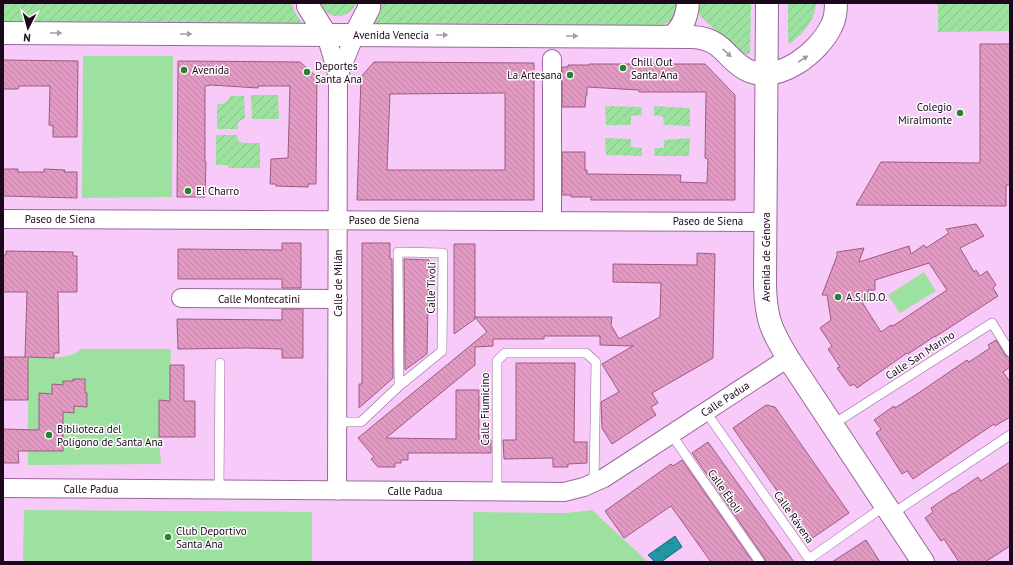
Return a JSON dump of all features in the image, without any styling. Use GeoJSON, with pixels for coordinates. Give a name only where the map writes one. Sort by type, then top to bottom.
{"type":"FeatureCollection","features":[{"type":"Feature","properties":{"kind":"street"},"geometry":{"type":"LineString","coordinates":[[308,3],[308,6],[326,35]]}},
{"type":"Feature","properties":{"kind":"street"},"geometry":{"type":"LineString","coordinates":[[355,35],[369,8],[369,3]]}},
{"type":"Feature","properties":{"kind":"street"},"geometry":{"type":"LineString","coordinates":[[671,36],[676,33],[685,19],[688,3]]}},
{"type":"Feature","properties":{"kind":"street","name":"Avenida de Génova"},"geometry":{"type":"LineString","coordinates":[[767,3],[765,286],[770,325],[788,358],[923,562]]}},
{"type":"Feature","properties":{"kind":"street"},"geometry":{"type":"LineString","coordinates":[[767,74],[792,66],[807,57],[816,49],[832,25],[836,3]]}},
{"type":"Feature","properties":{"kind":"street","name":"Avenida Venecia"},"geometry":{"type":"LineString","coordinates":[[3,33],[671,36],[709,40],[718,45],[748,70],[767,74]]}},
{"type":"Feature","properties":{"kind":"street","name":"Calle de Milán"},"geometry":{"type":"LineString","coordinates":[[326,35],[338,76],[337,491]]}},
{"type":"Feature","properties":{"kind":"street","name":"Calle de Milán"},"geometry":{"type":"LineString","coordinates":[[338,76],[355,35]]}},
{"type":"Feature","properties":{"kind":"street"},"geometry":{"type":"LineString","coordinates":[[552,59],[552,221]]}},
{"type":"Feature","properties":{"kind":"street","name":"Paseo de Siena"},"geometry":{"type":"LineString","coordinates":[[3,219],[766,222]]}},
{"type":"Feature","properties":{"kind":"street","name":"Calle Montecatini"},"geometry":{"type":"LineString","coordinates":[[181,298],[338,299]]}},
{"type":"Feature","properties":{"kind":"street","name":"Calle Padua"},"geometry":{"type":"LineString","coordinates":[[3,488],[564,492],[594,483],[788,358]]}},
{"type":"Feature","properties":{"kind":"lane","name":"Calle Tívoli"},"geometry":{"type":"LineString","coordinates":[[337,422],[361,422],[399,386],[442,351],[443,253],[398,252],[399,386]]}},
{"type":"Feature","properties":{"kind":"lane","name":"Calle San Marino"},"geometry":{"type":"LineString","coordinates":[[832,425],[992,323],[1010,352]]}},
{"type":"Feature","properties":{"kind":"lane","name":"Calle Fiumicino"},"geometry":{"type":"LineString","coordinates":[[497,492],[497,361],[505,353],[586,353],[596,362],[594,483]]}},
{"type":"Feature","properties":{"kind":"lane"},"geometry":{"type":"LineString","coordinates":[[219,490],[220,363]]}},
{"type":"Feature","properties":{"kind":"lane","name":"Calle Rávena"},"geometry":{"type":"LineString","coordinates":[[706,412],[809,559],[889,510]]}},
{"type":"Feature","properties":{"kind":"lane","name":"Calle Éboli"},"geometry":{"type":"LineString","coordinates":[[671,434],[760,562]]}},
{"type":"Feature","properties":{"kind":"lane"},"geometry":{"type":"LineString","coordinates":[[889,510],[1010,435]]}},
{"type":"Feature","properties":{"kind":"shaded area"},"geometry":{"type":"Polygon","coordinates":[[[3,3],[292,3],[295,12],[304,25],[3,23],[3,3]]]}},
{"type":"Feature","properties":{"kind":"shaded area"},"geometry":{"type":"Polygon","coordinates":[[[319,3],[356,3],[348,13],[338,16],[327,13],[319,3]]]}},
{"type":"Feature","properties":{"kind":"shaded area"},"geometry":{"type":"Polygon","coordinates":[[[378,3],[682,3],[674,17],[661,26],[373,25],[371,23],[378,3]]]}},
{"type":"Feature","properties":{"kind":"shaded area"},"geometry":{"type":"Polygon","coordinates":[[[694,3],[751,3],[750,54],[741,53],[701,17],[694,7],[694,3]]]}},
{"type":"Feature","properties":{"kind":"shaded area"},"geometry":{"type":"Polygon","coordinates":[[[788,3],[816,3],[808,26],[790,44],[788,40],[788,3]]]}},
{"type":"Feature","properties":{"kind":"shaded area"},"geometry":{"type":"Polygon","coordinates":[[[938,3],[1010,3],[1010,31],[938,32],[938,3]]]}},
{"type":"Feature","properties":{"kind":"shaded area"},"geometry":{"type":"Polygon","coordinates":[[[83,56],[173,56],[172,197],[82,198],[83,56]]]}},
{"type":"Feature","properties":{"kind":"shaded area"},"geometry":{"type":"Polygon","coordinates":[[[251,95],[278,95],[279,119],[252,119],[251,95]]]}},
{"type":"Feature","properties":{"kind":"shaded area"},"geometry":{"type":"Polygon","coordinates":[[[230,96],[244,96],[245,119],[238,122],[238,129],[217,129],[217,104],[225,103],[230,96]]]}},
{"type":"Feature","properties":{"kind":"shaded area"},"geometry":{"type":"Polygon","coordinates":[[[605,106],[641,107],[642,115],[631,116],[631,125],[606,125],[605,106]]]}},
{"type":"Feature","properties":{"kind":"shaded area"},"geometry":{"type":"Polygon","coordinates":[[[654,106],[690,108],[690,126],[664,125],[663,117],[654,115],[654,106]]]}},
{"type":"Feature","properties":{"kind":"shaded area"},"geometry":{"type":"Polygon","coordinates":[[[216,135],[237,135],[238,141],[244,143],[260,143],[260,168],[228,168],[228,165],[216,165],[216,135]]]}},
{"type":"Feature","properties":{"kind":"shaded area"},"geometry":{"type":"Polygon","coordinates":[[[605,138],[631,139],[631,147],[642,148],[642,156],[606,155],[605,138]]]}},
{"type":"Feature","properties":{"kind":"shaded area"},"geometry":{"type":"Polygon","coordinates":[[[690,138],[689,156],[655,156],[654,148],[664,148],[664,140],[690,138]]]}},
{"type":"Feature","properties":{"kind":"shaded area"},"geometry":{"type":"Polygon","coordinates":[[[924,272],[936,291],[900,313],[888,295],[924,272]]]}},
{"type":"Feature","properties":{"kind":"shaded area"},"geometry":{"type":"Polygon","coordinates":[[[81,349],[171,349],[170,401],[159,400],[161,464],[28,465],[28,357],[63,357],[76,353],[81,349]]]}},
{"type":"Feature","properties":{"kind":"shaded area","name":"Club Deportivo Santa Ana"},"geometry":{"type":"Polygon","coordinates":[[[24,510],[312,512],[312,562],[23,562],[24,510]]]}},
{"type":"Feature","properties":{"kind":"shaded area"},"geometry":{"type":"Polygon","coordinates":[[[592,510],[648,562],[473,562],[473,512],[566,513],[592,510]]]}},
{"type":"Feature","properties":{"kind":"water"},"geometry":{"type":"Polygon","coordinates":[[[675,536],[682,547],[661,562],[655,562],[648,555],[675,536]]]}},
{"type":"Feature","properties":{"kind":"building"},"geometry":{"type":"Polygon","coordinates":[[[980,44],[1010,44],[1010,185],[1006,185],[1006,206],[856,205],[881,162],[980,163],[980,44]]]}},
{"type":"Feature","properties":{"kind":"building"},"geometry":{"type":"Polygon","coordinates":[[[3,60],[78,61],[77,137],[53,137],[53,126],[49,125],[50,86],[19,86],[18,89],[3,89],[3,60]]]}},
{"type":"Feature","properties":{"kind":"building"},"geometry":{"type":"Polygon","coordinates":[[[178,61],[300,62],[317,77],[316,184],[308,184],[308,187],[276,186],[276,184],[270,184],[271,159],[288,158],[290,86],[258,86],[258,88],[211,85],[205,86],[205,197],[177,197],[178,61]]]}},
{"type":"Feature","properties":{"kind":"building"},"geometry":{"type":"Polygon","coordinates":[[[374,62],[534,63],[534,200],[357,200],[361,77],[374,62]],[[505,93],[390,94],[387,170],[505,170],[505,93]]]}},
{"type":"Feature","properties":{"kind":"building"},"geometry":{"type":"Polygon","coordinates":[[[705,64],[735,95],[735,200],[591,200],[591,197],[571,197],[571,195],[562,195],[562,152],[585,152],[585,170],[587,170],[587,174],[681,175],[680,182],[707,183],[708,159],[705,158],[706,92],[639,92],[639,90],[587,87],[585,107],[562,107],[562,67],[568,67],[568,65],[705,64]]]}},
{"type":"Feature","properties":{"kind":"building"},"geometry":{"type":"Polygon","coordinates":[[[3,169],[18,169],[18,172],[44,172],[44,169],[77,172],[77,198],[3,196],[3,169]]]}},
{"type":"Feature","properties":{"kind":"building"},"geometry":{"type":"Polygon","coordinates":[[[976,224],[984,236],[960,248],[974,272],[976,270],[980,276],[987,271],[996,285],[993,288],[998,296],[908,354],[907,353],[857,388],[854,384],[850,386],[837,368],[840,367],[828,349],[832,346],[820,328],[831,320],[827,295],[822,295],[837,256],[837,252],[864,248],[859,262],[909,246],[911,254],[924,245],[926,248],[949,233],[946,229],[976,224]],[[929,263],[875,280],[875,290],[868,290],[870,301],[862,302],[881,332],[891,325],[893,326],[947,290],[929,263]]]}},
{"type":"Feature","properties":{"kind":"building"},"geometry":{"type":"Polygon","coordinates":[[[282,243],[301,243],[301,288],[282,288],[282,279],[178,279],[178,249],[282,250],[282,243]]]}},
{"type":"Feature","properties":{"kind":"building"},"geometry":{"type":"Polygon","coordinates":[[[362,243],[390,243],[390,259],[392,259],[393,378],[359,408],[359,384],[362,384],[362,243]]]}},
{"type":"Feature","properties":{"kind":"building"},"geometry":{"type":"Polygon","coordinates":[[[454,244],[475,244],[475,319],[454,334],[454,244]]]}},
{"type":"Feature","properties":{"kind":"building"},"geometry":{"type":"Polygon","coordinates":[[[6,251],[73,252],[73,256],[77,256],[77,292],[58,292],[59,353],[54,353],[54,358],[28,357],[28,400],[3,400],[3,357],[25,357],[27,292],[3,292],[3,255],[6,255],[6,251]]]}},
{"type":"Feature","properties":{"kind":"building"},"geometry":{"type":"Polygon","coordinates":[[[697,253],[715,254],[713,358],[652,393],[658,403],[651,407],[656,415],[612,444],[602,428],[601,402],[619,392],[602,364],[633,346],[600,345],[600,336],[544,336],[544,339],[493,339],[493,346],[475,347],[475,365],[386,438],[456,439],[456,390],[479,390],[479,439],[491,440],[491,453],[408,453],[408,460],[401,460],[401,463],[395,463],[395,467],[378,467],[371,459],[374,457],[358,438],[487,332],[475,317],[612,317],[611,325],[619,339],[660,317],[661,283],[613,282],[613,264],[697,265],[697,253]]]}},
{"type":"Feature","properties":{"kind":"building"},"geometry":{"type":"Polygon","coordinates":[[[404,259],[429,260],[427,354],[405,370],[404,259]]]}},
{"type":"Feature","properties":{"kind":"building"},"geometry":{"type":"Polygon","coordinates":[[[282,309],[303,309],[303,358],[282,358],[282,349],[178,349],[177,319],[282,320],[282,309]]]}},
{"type":"Feature","properties":{"kind":"building"},"geometry":{"type":"Polygon","coordinates":[[[996,340],[1005,355],[1010,358],[1010,367],[1003,372],[1010,382],[1010,417],[995,426],[994,424],[913,479],[907,471],[902,474],[876,433],[881,429],[874,420],[894,406],[895,408],[920,392],[967,360],[969,362],[990,348],[988,345],[996,340]]]}},
{"type":"Feature","properties":{"kind":"building"},"geometry":{"type":"Polygon","coordinates":[[[516,363],[575,363],[574,442],[587,442],[587,463],[568,464],[568,467],[553,467],[553,458],[504,459],[503,440],[516,440],[516,363]]]}},
{"type":"Feature","properties":{"kind":"building"},"geometry":{"type":"Polygon","coordinates":[[[170,365],[184,365],[184,401],[195,401],[195,437],[159,437],[159,400],[170,401],[170,365]]]}},
{"type":"Feature","properties":{"kind":"building"},"geometry":{"type":"Polygon","coordinates":[[[73,379],[85,379],[87,407],[74,406],[74,413],[63,412],[63,451],[18,451],[19,463],[3,463],[3,429],[39,430],[39,393],[52,394],[52,384],[63,385],[63,381],[73,381],[73,379]]]}},
{"type":"Feature","properties":{"kind":"building"},"geometry":{"type":"Polygon","coordinates":[[[766,405],[775,407],[849,513],[811,539],[733,428],[766,405]]]}},
{"type":"Feature","properties":{"kind":"building"},"geometry":{"type":"Polygon","coordinates":[[[708,442],[794,562],[766,562],[692,453],[708,442]]]}},
{"type":"Feature","properties":{"kind":"building"},"geometry":{"type":"Polygon","coordinates":[[[682,460],[753,562],[711,562],[671,506],[624,538],[605,511],[671,464],[673,466],[682,460]]]}},
{"type":"Feature","properties":{"kind":"building"},"geometry":{"type":"Polygon","coordinates":[[[1010,462],[1010,546],[985,562],[959,562],[944,539],[941,541],[925,518],[933,512],[931,508],[953,493],[978,477],[981,481],[1010,462]]]}},
{"type":"Feature","properties":{"kind":"building"},"geometry":{"type":"Polygon","coordinates":[[[866,540],[880,562],[832,562],[866,540]]]}},
{"type":"Feature","properties":{"kind":"place","name":"Chill Out Santa Ana"},"geometry":{"type":"Point","coordinates":[623,68]}},
{"type":"Feature","properties":{"kind":"place","name":"Avenida"},"geometry":{"type":"Point","coordinates":[184,70]}},
{"type":"Feature","properties":{"kind":"place","name":"Deportes Santa Ana"},"geometry":{"type":"Point","coordinates":[307,72]}},
{"type":"Feature","properties":{"kind":"place","name":"La Artesana"},"geometry":{"type":"Point","coordinates":[570,75]}},
{"type":"Feature","properties":{"kind":"place","name":"Colegio Miralmonte"},"geometry":{"type":"Point","coordinates":[960,113]}},
{"type":"Feature","properties":{"kind":"place","name":"El Charro"},"geometry":{"type":"Point","coordinates":[188,191]}},
{"type":"Feature","properties":{"kind":"place","name":"A.S.I.D.O."},"geometry":{"type":"Point","coordinates":[838,297]}},
{"type":"Feature","properties":{"kind":"place","name":"Biblioteca del Polígono de Santa Ana"},"geometry":{"type":"Point","coordinates":[49,435]}},
{"type":"Feature","properties":{"kind":"place","name":"Club Deportivo Santa Ana"},"geometry":{"type":"Point","coordinates":[168,537]}}]}
